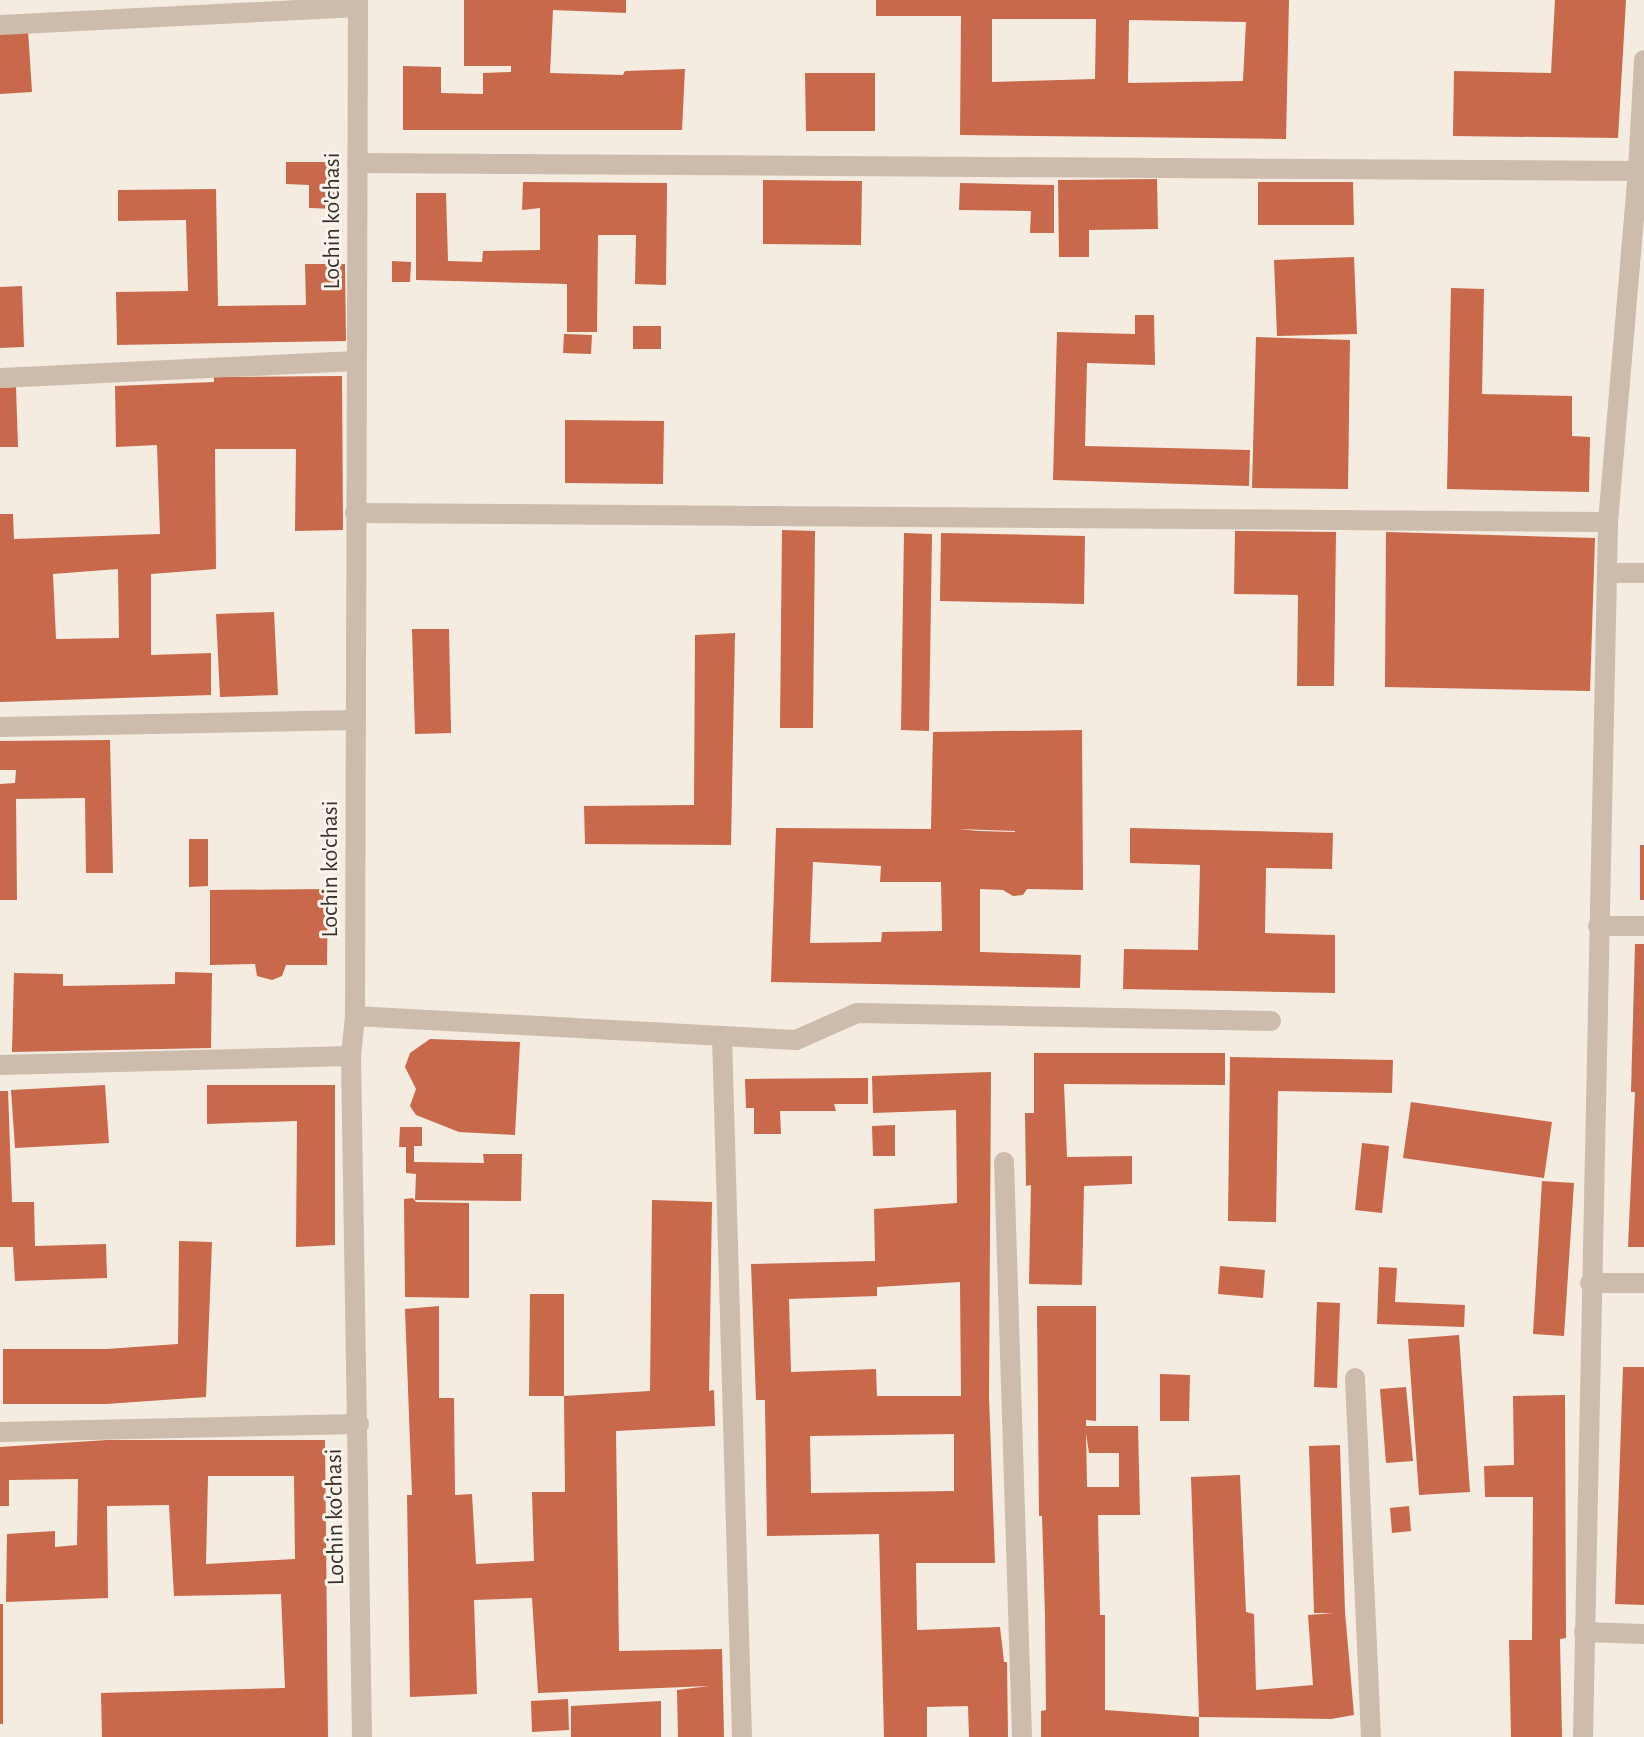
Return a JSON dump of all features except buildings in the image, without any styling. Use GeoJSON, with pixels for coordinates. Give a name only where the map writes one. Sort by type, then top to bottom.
{"type":"FeatureCollection","features":[{"type":"Feature","properties":{"kind":"street"},"geometry":{"type":"LineString","coordinates":[[0,25],[358,4]]}},
{"type":"Feature","properties":{"kind":"street","name":"Lochin ko'chasi"},"geometry":{"type":"LineString","coordinates":[[358,4],[355,1016],[351,1056],[362,1737]]}},
{"type":"Feature","properties":{"kind":"street"},"geometry":{"type":"LineString","coordinates":[[1583,1737],[1608,522],[1623,366],[1644,60]]}},
{"type":"Feature","properties":{"kind":"street"},"geometry":{"type":"LineString","coordinates":[[357,163],[1638,171]]}},
{"type":"Feature","properties":{"kind":"street"},"geometry":{"type":"LineString","coordinates":[[0,378],[356,361]]}},
{"type":"Feature","properties":{"kind":"street"},"geometry":{"type":"LineString","coordinates":[[1623,366],[1644,366]]}},
{"type":"Feature","properties":{"kind":"street"},"geometry":{"type":"LineString","coordinates":[[355,513],[1608,522]]}},
{"type":"Feature","properties":{"kind":"street"},"geometry":{"type":"LineString","coordinates":[[1607,573],[1644,573]]}},
{"type":"Feature","properties":{"kind":"street"},"geometry":{"type":"LineString","coordinates":[[0,727],[354,720]]}},
{"type":"Feature","properties":{"kind":"street"},"geometry":{"type":"LineString","coordinates":[[1598,926],[1644,926]]}},
{"type":"Feature","properties":{"kind":"street"},"geometry":{"type":"LineString","coordinates":[[355,1016],[796,1040],[857,1013],[1271,1021]]}},
{"type":"Feature","properties":{"kind":"street"},"geometry":{"type":"LineString","coordinates":[[722,1036],[742,1737]]}},
{"type":"Feature","properties":{"kind":"street"},"geometry":{"type":"LineString","coordinates":[[0,1065],[351,1056]]}},
{"type":"Feature","properties":{"kind":"street"},"geometry":{"type":"LineString","coordinates":[[1004,1162],[1022,1737]]}},
{"type":"Feature","properties":{"kind":"street"},"geometry":{"type":"LineString","coordinates":[[1590,1283],[1644,1283]]}},
{"type":"Feature","properties":{"kind":"street"},"geometry":{"type":"LineString","coordinates":[[1355,1378],[1371,1737]]}},
{"type":"Feature","properties":{"kind":"street"},"geometry":{"type":"LineString","coordinates":[[0,1432],[359,1424]]}},
{"type":"Feature","properties":{"kind":"street"},"geometry":{"type":"LineString","coordinates":[[1584,1632],[1644,1634]]}}]}
